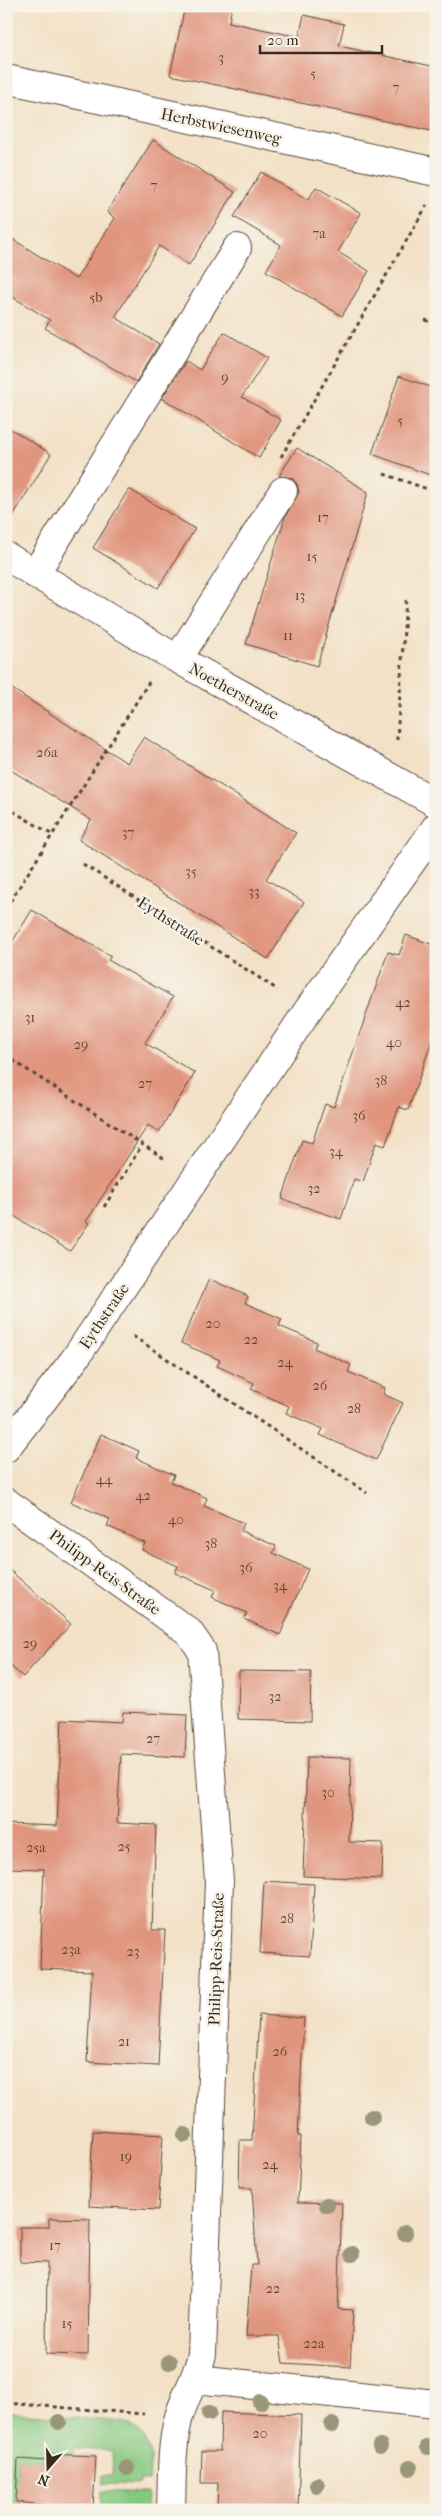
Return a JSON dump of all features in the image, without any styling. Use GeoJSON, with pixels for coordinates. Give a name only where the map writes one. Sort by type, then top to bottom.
{"type":"FeatureCollection","features":[{"type":"Feature","properties":{"kind":"street","name":"Herbstwiesenweg"},"geometry":{"type":"LineString","coordinates":[[6,79],[433,185]]}},
{"type":"Feature","properties":{"kind":"street"},"geometry":{"type":"LineString","coordinates":[[35,574],[237,248]]}},
{"type":"Feature","properties":{"kind":"street"},"geometry":{"type":"LineString","coordinates":[[173,656],[283,491]]}},
{"type":"Feature","properties":{"kind":"street","name":"Noetherstraße"},"geometry":{"type":"LineString","coordinates":[[6,556],[173,656],[436,803]]}},
{"type":"Feature","properties":{"kind":"street","name":"Eythstraße"},"geometry":{"type":"LineString","coordinates":[[6,1448],[74,1360],[308,1010],[436,828]]}},
{"type":"Feature","properties":{"kind":"street","name":"Philipp-Reis-Straße"},"geometry":{"type":"LineString","coordinates":[[6,1502],[189,1632],[202,1651],[219,1881],[202,2354],[196,2379],[179,2417],[174,2435],[172,2510]]}},
{"type":"Feature","properties":{"kind":"street"},"geometry":{"type":"LineString","coordinates":[[196,2379],[436,2404]]}},
{"type":"Feature","properties":{"kind":"path"},"geometry":{"type":"LineString","coordinates":[[277,464],[433,185]]}},
{"type":"Feature","properties":{"kind":"path"},"geometry":{"type":"LineString","coordinates":[[424,320],[436,324]]}},
{"type":"Feature","properties":{"kind":"path"},"geometry":{"type":"LineString","coordinates":[[384,474],[436,492]]}},
{"type":"Feature","properties":{"kind":"path"},"geometry":{"type":"LineString","coordinates":[[395,780],[406,598]]}},
{"type":"Feature","properties":{"kind":"path"},"geometry":{"type":"LineString","coordinates":[[6,908],[51,834],[173,656]]}},
{"type":"Feature","properties":{"kind":"path"},"geometry":{"type":"LineString","coordinates":[[6,807],[51,834]]}},
{"type":"Feature","properties":{"kind":"path","name":"Eythstraße"},"geometry":{"type":"LineString","coordinates":[[83,864],[308,1010]]}},
{"type":"Feature","properties":{"kind":"path"},"geometry":{"type":"LineString","coordinates":[[6,1056],[196,1179]]}},
{"type":"Feature","properties":{"kind":"path"},"geometry":{"type":"LineString","coordinates":[[104,1207],[142,1145]]}},
{"type":"Feature","properties":{"kind":"path"},"geometry":{"type":"LineString","coordinates":[[104,1316],[367,1493]]}},
{"type":"Feature","properties":{"kind":"path"},"geometry":{"type":"LineString","coordinates":[[6,2403],[179,2417]]}},
{"type":"Feature","properties":{"kind":"green space"},"geometry":{"type":"Polygon","coordinates":[[[6,2412],[124,2422],[140,2433],[148,2446],[150,2454],[149,2481],[140,2481],[140,2485],[102,2484],[102,2475],[112,2475],[113,2451],[74,2449],[74,2455],[49,2454],[48,2461],[18,2459],[16,2502],[43,2505],[42,2510],[6,2510],[6,2412]]]}},
{"type":"Feature","properties":{"kind":"green space"},"geometry":{"type":"Polygon","coordinates":[[[102,2491],[148,2493],[147,2510],[101,2510],[102,2491]]]}},
{"type":"Feature","properties":{"kind":"building"},"geometry":{"type":"Polygon","coordinates":[[[185,6],[232,6],[229,22],[299,37],[304,15],[344,24],[339,46],[436,67],[436,132],[170,75],[185,6]]]}},
{"type":"Feature","properties":{"kind":"building"},"geometry":{"type":"Polygon","coordinates":[[[153,140],[235,192],[189,265],[159,246],[115,317],[159,344],[136,382],[45,328],[50,320],[6,293],[6,235],[76,279],[115,218],[107,212],[153,140]]]}},
{"type":"Feature","properties":{"kind":"building"},"geometry":{"type":"Polygon","coordinates":[[[261,172],[308,200],[316,187],[361,213],[338,252],[369,271],[342,316],[266,271],[281,245],[234,217],[261,172]]]}},
{"type":"Feature","properties":{"kind":"building"},"geometry":{"type":"Polygon","coordinates":[[[224,332],[267,358],[242,397],[281,420],[259,458],[162,398],[186,361],[200,370],[224,332]]]}},
{"type":"Feature","properties":{"kind":"building"},"geometry":{"type":"Polygon","coordinates":[[[399,376],[436,389],[436,477],[372,454],[399,376]]]}},
{"type":"Feature","properties":{"kind":"building"},"geometry":{"type":"Polygon","coordinates":[[[6,426],[51,454],[6,527],[6,426]]]}},
{"type":"Feature","properties":{"kind":"building"},"geometry":{"type":"Polygon","coordinates":[[[297,448],[368,492],[317,666],[246,644],[285,517],[299,492],[297,484],[292,478],[279,476],[297,448]]]}},
{"type":"Feature","properties":{"kind":"building"},"geometry":{"type":"Polygon","coordinates":[[[129,489],[195,529],[158,588],[93,548],[129,489]]]}},
{"type":"Feature","properties":{"kind":"building"},"geometry":{"type":"Polygon","coordinates":[[[6,685],[127,763],[144,737],[296,833],[266,879],[304,902],[268,959],[79,840],[91,820],[6,767],[6,685]]]}},
{"type":"Feature","properties":{"kind":"building"},"geometry":{"type":"Polygon","coordinates":[[[32,910],[111,956],[108,960],[173,997],[145,1043],[195,1073],[159,1132],[148,1125],[86,1222],[89,1223],[70,1251],[6,1211],[6,952],[32,910]]]}},
{"type":"Feature","properties":{"kind":"building"},"geometry":{"type":"Polygon","coordinates":[[[406,935],[436,946],[436,1029],[408,1110],[399,1107],[385,1146],[376,1143],[363,1182],[354,1179],[341,1219],[282,1199],[302,1140],[312,1143],[325,1104],[334,1107],[388,952],[399,955],[406,935]]]}},
{"type":"Feature","properties":{"kind":"building"},"geometry":{"type":"Polygon","coordinates":[[[209,1279],[248,1296],[245,1303],[282,1319],[279,1326],[317,1342],[314,1348],[351,1365],[348,1372],[385,1388],[383,1394],[403,1403],[376,1460],[320,1435],[323,1429],[286,1413],[289,1406],[251,1389],[254,1383],[217,1366],[220,1360],[181,1343],[209,1279]]]}},
{"type":"Feature","properties":{"kind":"building"},"geometry":{"type":"Polygon","coordinates":[[[101,1434],[139,1451],[136,1458],[174,1475],[171,1482],[207,1498],[204,1506],[244,1523],[241,1531],[276,1546],[273,1553],[308,1569],[280,1635],[244,1619],[247,1613],[212,1597],[215,1590],[175,1573],[178,1566],[142,1550],[145,1543],[107,1526],[110,1519],[71,1502],[101,1434]]]}},
{"type":"Feature","properties":{"kind":"building"},"geometry":{"type":"Polygon","coordinates":[[[6,1567],[71,1624],[23,1677],[6,1662],[6,1567]]]}},
{"type":"Feature","properties":{"kind":"building"},"geometry":{"type":"Polygon","coordinates":[[[239,1671],[311,1672],[310,1721],[238,1719],[239,1671]]]}},
{"type":"Feature","properties":{"kind":"building"},"geometry":{"type":"Polygon","coordinates":[[[123,1712],[187,1715],[185,1757],[121,1754],[117,1823],[156,1825],[152,1930],[165,1930],[158,2066],[87,2062],[92,1971],[40,1969],[44,1869],[6,1868],[6,1824],[57,1826],[62,1719],[122,1722],[123,1712]]]}},
{"type":"Feature","properties":{"kind":"building"},"geometry":{"type":"Polygon","coordinates":[[[307,1757],[351,1758],[349,1842],[383,1843],[382,1879],[303,1876],[307,1757]]]}},
{"type":"Feature","properties":{"kind":"building"},"geometry":{"type":"Polygon","coordinates":[[[264,1881],[314,1884],[310,1956],[260,1953],[264,1881]]]}},
{"type":"Feature","properties":{"kind":"building"},"geometry":{"type":"Polygon","coordinates":[[[259,2015],[304,2018],[298,2136],[301,2136],[298,2202],[342,2203],[338,2309],[353,2310],[350,2367],[283,2363],[279,2336],[246,2336],[251,2265],[257,2265],[252,2188],[239,2188],[240,2140],[252,2140],[259,2015]]]}},
{"type":"Feature","properties":{"kind":"building"},"geometry":{"type":"Polygon","coordinates":[[[93,2131],[163,2135],[158,2210],[89,2206],[93,2131]]]}},
{"type":"Feature","properties":{"kind":"building"},"geometry":{"type":"Polygon","coordinates":[[[49,2218],[90,2219],[88,2355],[46,2354],[47,2263],[20,2262],[20,2227],[49,2227],[49,2218]]]}},
{"type":"Feature","properties":{"kind":"building"},"geometry":{"type":"Polygon","coordinates":[[[221,2412],[301,2415],[298,2510],[217,2510],[218,2483],[201,2483],[202,2451],[220,2451],[221,2412]]]}},
{"type":"Feature","properties":{"kind":"building"},"geometry":{"type":"Polygon","coordinates":[[[49,2454],[96,2456],[93,2510],[42,2510],[43,2505],[16,2502],[18,2459],[48,2461],[49,2454]]]}}]}
